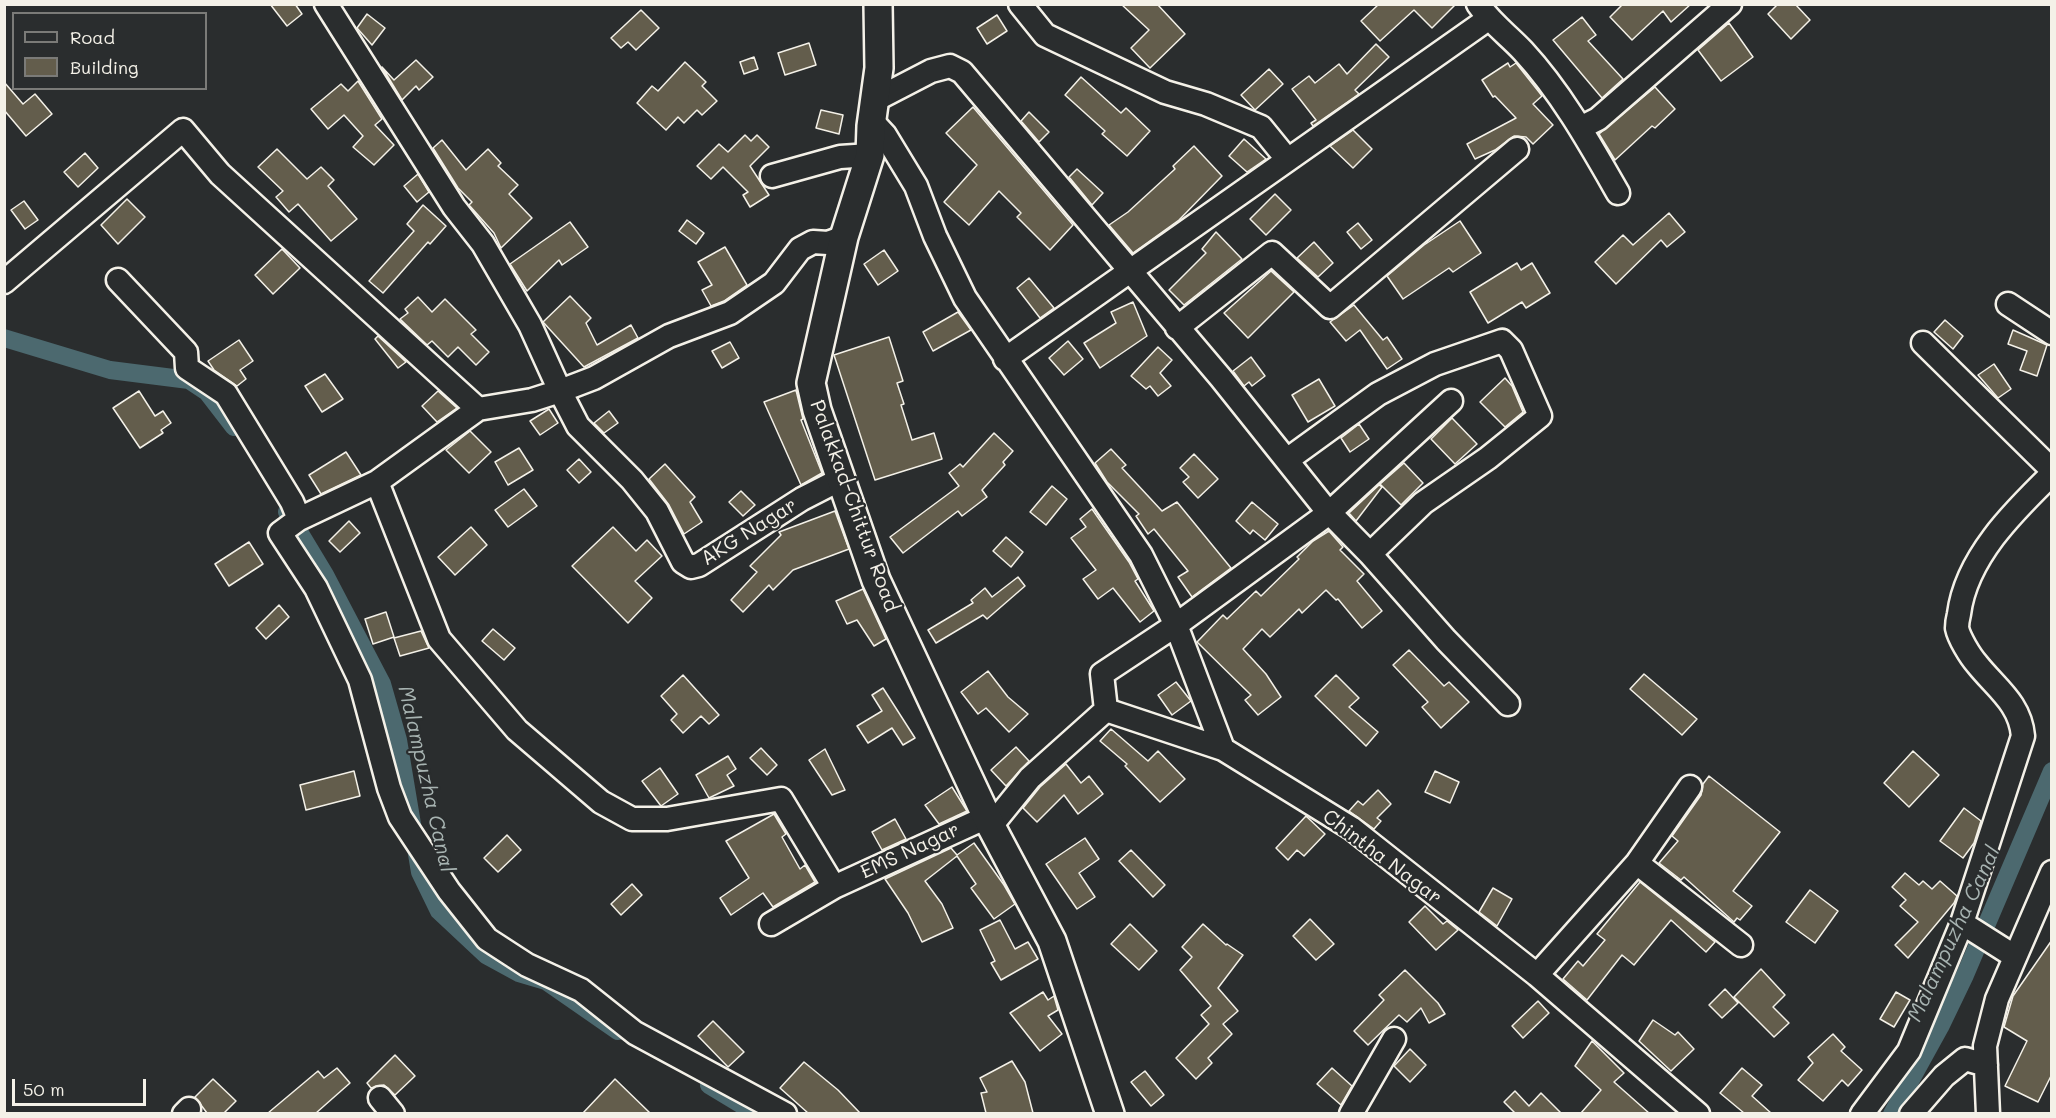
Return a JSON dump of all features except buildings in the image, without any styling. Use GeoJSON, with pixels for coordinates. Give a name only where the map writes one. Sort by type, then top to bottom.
{"type":"FeatureCollection","features":[{"type":"Feature","properties":{"kind":"main road","name":"Palakkad-Chittur Road"},"geometry":{"type":"LineString","coordinates":[[878,4],[879,68],[870,155],[844,237],[811,383],[817,410],[876,580],[989,821],[1052,941],[1110,1113]]}},
{"type":"Feature","properties":{"kind":"street"},"geometry":{"type":"LineString","coordinates":[[326,4],[454,207],[483,244],[530,325],[560,391]]}},
{"type":"Feature","properties":{"kind":"street"},"geometry":{"type":"LineString","coordinates":[[1020,4],[1045,35],[1165,92],[1206,104],[1261,126],[1287,159]]}},
{"type":"Feature","properties":{"kind":"street"},"geometry":{"type":"LineString","coordinates":[[1580,128],[1598,119],[1730,4]]}},
{"type":"Feature","properties":{"kind":"street"},"geometry":{"type":"LineString","coordinates":[[1005,359],[1287,159],[1483,12],[1523,51],[1580,128],[1618,193]]}},
{"type":"Feature","properties":{"kind":"street"},"geometry":{"type":"LineString","coordinates":[[1223,749],[1176,625],[1141,555],[965,298],[935,236],[916,186],[873,111],[931,71],[950,66],[968,79],[1221,378],[1329,513],[1370,554],[1446,640],[1508,704]]}},
{"type":"Feature","properties":{"kind":"street"},"geometry":{"type":"LineString","coordinates":[[4,282],[183,130],[220,174],[478,409]]}},
{"type":"Feature","properties":{"kind":"street"},"geometry":{"type":"LineString","coordinates":[[1177,328],[1272,253],[1330,308],[1517,149]]}},
{"type":"Feature","properties":{"kind":"street"},"geometry":{"type":"LineString","coordinates":[[772,176],[840,157],[870,155]]}},
{"type":"Feature","properties":{"kind":"street"},"geometry":{"type":"LineString","coordinates":[[785,1113],[635,1033],[581,990],[527,965],[487,939],[480,931],[449,891],[400,817],[389,788],[360,680],[316,588],[280,532],[299,519],[377,482],[478,409],[523,402],[594,378],[669,336],[730,313],[774,283],[800,249],[813,242],[828,243],[844,237]]}},
{"type":"Feature","properties":{"kind":"street"},"geometry":{"type":"LineString","coordinates":[[118,280],[186,352],[187,368],[226,394],[292,502],[299,519]]}},
{"type":"Feature","properties":{"kind":"street"},"geometry":{"type":"LineString","coordinates":[[2008,304],[2052,333]]}},
{"type":"Feature","properties":{"kind":"street"},"geometry":{"type":"LineString","coordinates":[[1287,459],[1378,394],[1435,364],[1502,341],[1511,350],[1540,416],[1488,458],[1423,503],[1370,554]]}},
{"type":"Feature","properties":{"kind":"street"},"geometry":{"type":"LineString","coordinates":[[1862,1113],[1909,1051],[1962,923],[2023,736],[2022,719],[1975,663],[1957,627],[1961,592],[1969,575],[1997,534],[2052,472],[1923,343]]}},
{"type":"Feature","properties":{"kind":"street","name":"AKG Nagar"},"geometry":{"type":"LineString","coordinates":[[560,391],[578,426],[632,480],[657,511],[683,562],[691,567],[699,565],[802,499],[841,479]]}},
{"type":"Feature","properties":{"kind":"street"},"geometry":{"type":"LineString","coordinates":[[989,821],[1030,778],[1106,710],[1102,674],[1176,625],[1329,513],[1451,400]]}},
{"type":"Feature","properties":{"kind":"street"},"geometry":{"type":"LineString","coordinates":[[377,482],[439,639],[517,730],[601,802],[632,819],[668,819],[781,799],[834,886]]}},
{"type":"Feature","properties":{"kind":"street","name":"Chintha Nagar"},"geometry":{"type":"LineString","coordinates":[[1106,710],[1223,749],[1351,828],[1537,975],[1698,1113]]}},
{"type":"Feature","properties":{"kind":"street"},"geometry":{"type":"LineString","coordinates":[[1537,975],[1637,863],[1690,787]]}},
{"type":"Feature","properties":{"kind":"street","name":"EMS Nagar"},"geometry":{"type":"LineString","coordinates":[[771,924],[834,886],[989,821]]}},
{"type":"Feature","properties":{"kind":"street"},"geometry":{"type":"LineString","coordinates":[[1637,863],[1741,945]]}},
{"type":"Feature","properties":{"kind":"street"},"geometry":{"type":"LineString","coordinates":[[1988,1113],[1984,1046],[1997,999],[2052,872]]}},
{"type":"Feature","properties":{"kind":"street"},"geometry":{"type":"LineString","coordinates":[[1962,923],[2014,956]]}},
{"type":"Feature","properties":{"kind":"street"},"geometry":{"type":"LineString","coordinates":[[1351,1113],[1394,1039]]}},
{"type":"Feature","properties":{"kind":"street"},"geometry":{"type":"LineString","coordinates":[[1911,1113],[1944,1076],[1965,1059],[1986,1065]]}},
{"type":"Feature","properties":{"kind":"waterway","name":"Malampuzha Canal"},"geometry":{"type":"LineString","coordinates":[[4,338],[110,370],[189,380],[207,392],[234,427]]}},
{"type":"Feature","properties":{"kind":"waterway","name":"Malampuzha Canal"},"geometry":{"type":"LineString","coordinates":[[287,512],[325,575],[382,684],[398,740],[420,872],[439,911],[486,955],[519,973],[546,981],[618,1031]]}},
{"type":"Feature","properties":{"kind":"waterway","name":"Malampuzha Canal"},"geometry":{"type":"LineString","coordinates":[[1892,1114],[1940,1027],[1965,975],[2052,771]]}},
{"type":"Feature","properties":{"kind":"waterway","name":"Malampuzha Canal"},"geometry":{"type":"LineString","coordinates":[[709,1085],[757,1114]]}}]}
